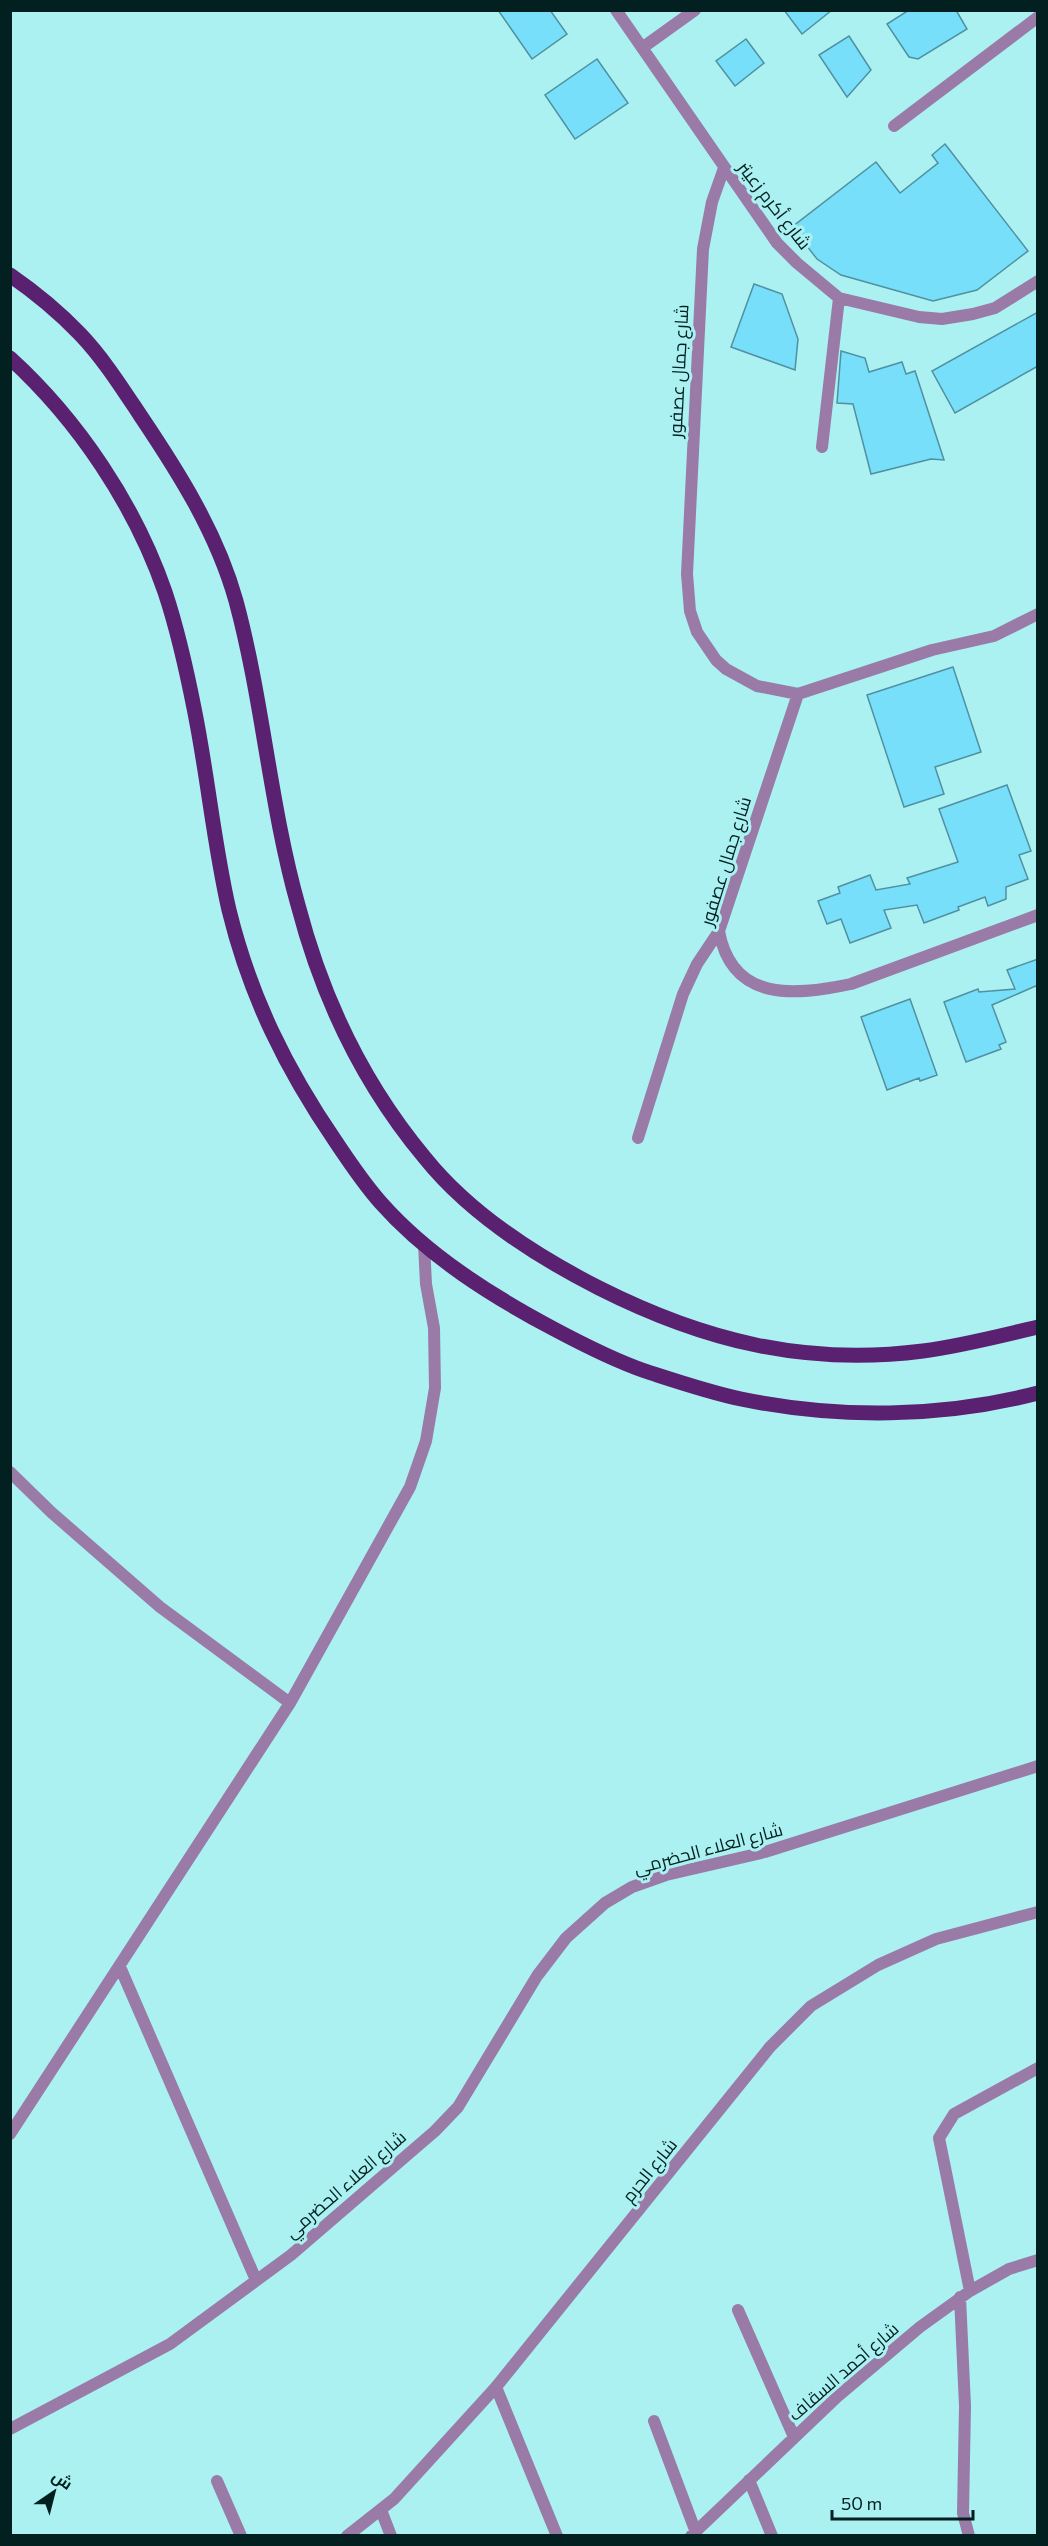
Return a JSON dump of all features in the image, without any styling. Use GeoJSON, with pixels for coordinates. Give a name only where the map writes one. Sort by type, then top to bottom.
{"type":"FeatureCollection","features":[{"type":"Feature","properties":{"kind":"main road"},"geometry":{"type":"LineString","coordinates":[[10,274],[43,298],[84,337],[165,453],[211,535],[235,600],[251,669],[264,747],[297,903],[318,971],[353,1050],[396,1120],[426,1160],[480,1210],[563,1269],[621,1299],[686,1327],[773,1349],[828,1357],[921,1352],[1038,1327]]}},
{"type":"Feature","properties":{"kind":"main road"},"geometry":{"type":"LineString","coordinates":[[10,358],[57,407],[94,456],[129,511],[164,589],[178,637],[195,712],[229,910],[260,1007],[278,1047],[314,1109],[381,1203],[424,1244],[487,1292],[613,1360],[738,1398],[799,1409],[898,1412],[1006,1401],[1038,1393]]}},
{"type":"Feature","properties":{"kind":"street","name":"شارع أكرم زعيتر"},"geometry":{"type":"LineString","coordinates":[[616,10],[777,243],[839,298],[919,317],[942,319],[995,308],[1038,281]]}},
{"type":"Feature","properties":{"kind":"street"},"geometry":{"type":"LineString","coordinates":[[642,48],[695,10]]}},
{"type":"Feature","properties":{"kind":"street"},"geometry":{"type":"LineString","coordinates":[[894,126],[1038,17]]}},
{"type":"Feature","properties":{"kind":"street","name":"شارع جمال عصفور"},"geometry":{"type":"LineString","coordinates":[[724,168],[712,202],[703,249],[686,558],[690,610],[702,642],[726,669],[757,686],[798,694],[932,650],[994,636],[1038,614]]}},
{"type":"Feature","properties":{"kind":"street"},"geometry":{"type":"LineString","coordinates":[[822,447],[839,298]]}},
{"type":"Feature","properties":{"kind":"street","name":"شارع جمال عصفور"},"geometry":{"type":"LineString","coordinates":[[798,694],[719,931],[722,950],[731,966],[747,981],[780,992],[812,991],[851,984],[1038,915]]}},
{"type":"Feature","properties":{"kind":"street"},"geometry":{"type":"LineString","coordinates":[[638,1138],[683,994],[698,964],[719,931]]}},
{"type":"Feature","properties":{"kind":"street"},"geometry":{"type":"LineString","coordinates":[[10,2134],[290,1703],[413,1480],[426,1441],[435,1388],[436,1358],[426,1284],[424,1244]]}},
{"type":"Feature","properties":{"kind":"street"},"geometry":{"type":"LineString","coordinates":[[10,1472],[51,1512],[160,1607],[290,1703]]}},
{"type":"Feature","properties":{"kind":"street","name":"شارع العلاء الحضرمي"},"geometry":{"type":"LineString","coordinates":[[10,2429],[170,2344],[291,2255],[435,2131],[458,2107],[537,1976],[566,1938],[604,1903],[632,1887],[666,1875],[765,1852],[1038,1766]]}},
{"type":"Feature","properties":{"kind":"street","name":"شارع الحرم"},"geometry":{"type":"LineString","coordinates":[[347,2535],[394,2499],[496,2387],[770,2047],[811,2006],[878,1965],[936,1939],[1038,1912]]}},
{"type":"Feature","properties":{"kind":"street"},"geometry":{"type":"LineString","coordinates":[[120,1967],[256,2280]]}},
{"type":"Feature","properties":{"kind":"street"},"geometry":{"type":"LineString","coordinates":[[969,2535],[963,2513],[965,2294],[939,2138],[954,2114],[1038,2068]]}},
{"type":"Feature","properties":{"kind":"street","name":"شارع أحمد السقاف"},"geometry":{"type":"LineString","coordinates":[[693,2533],[837,2397],[965,2294],[1009,2269],[1038,2260]]}},
{"type":"Feature","properties":{"kind":"street"},"geometry":{"type":"LineString","coordinates":[[738,2310],[795,2437]]}},
{"type":"Feature","properties":{"kind":"street"},"geometry":{"type":"LineString","coordinates":[[496,2387],[557,2535]]}},
{"type":"Feature","properties":{"kind":"street"},"geometry":{"type":"LineString","coordinates":[[654,2421],[693,2533]]}},
{"type":"Feature","properties":{"kind":"street"},"geometry":{"type":"LineString","coordinates":[[749,2480],[772,2535]]}},
{"type":"Feature","properties":{"kind":"street"},"geometry":{"type":"LineString","coordinates":[[217,2481],[242,2535]]}},
{"type":"Feature","properties":{"kind":"street"},"geometry":{"type":"LineString","coordinates":[[381,2510],[391,2535]]}},
{"type":"Feature","properties":{"kind":"building"},"geometry":{"type":"Polygon","coordinates":[[[498,10],[550,10],[567,34],[532,59],[498,10]]]}},
{"type":"Feature","properties":{"kind":"building"},"geometry":{"type":"Polygon","coordinates":[[[784,10],[832,10],[802,34],[784,10]]]}},
{"type":"Feature","properties":{"kind":"building"},"geometry":{"type":"Polygon","coordinates":[[[909,10],[956,10],[967,29],[918,59],[909,57],[887,24],[909,10]]]}},
{"type":"Feature","properties":{"kind":"building"},"geometry":{"type":"Polygon","coordinates":[[[849,36],[871,70],[847,97],[819,55],[849,36]]]}},
{"type":"Feature","properties":{"kind":"building"},"geometry":{"type":"Polygon","coordinates":[[[746,39],[764,63],[735,86],[716,61],[746,39]]]}},
{"type":"Feature","properties":{"kind":"building"},"geometry":{"type":"Polygon","coordinates":[[[597,59],[628,103],[575,139],[545,95],[597,59]]]}},
{"type":"Feature","properties":{"kind":"building"},"geometry":{"type":"Polygon","coordinates":[[[945,144],[1028,251],[977,290],[933,301],[841,275],[817,259],[792,227],[876,162],[900,193],[938,163],[932,155],[945,144]]]}},
{"type":"Feature","properties":{"kind":"building"},"geometry":{"type":"Polygon","coordinates":[[[754,284],[782,294],[798,339],[795,370],[731,347],[754,284]]]}},
{"type":"Feature","properties":{"kind":"building"},"geometry":{"type":"Polygon","coordinates":[[[1038,312],[1038,366],[955,413],[932,371],[1038,312]]]}},
{"type":"Feature","properties":{"kind":"building"},"geometry":{"type":"Polygon","coordinates":[[[841,351],[865,358],[869,372],[902,362],[906,374],[915,371],[944,460],[931,459],[871,474],[853,404],[837,403],[841,351]]]}},
{"type":"Feature","properties":{"kind":"building"},"geometry":{"type":"Polygon","coordinates":[[[953,667],[981,752],[935,767],[944,794],[904,807],[867,695],[953,667]]]}},
{"type":"Feature","properties":{"kind":"building"},"geometry":{"type":"Polygon","coordinates":[[[1007,785],[1031,851],[1019,855],[1028,879],[1006,887],[1006,899],[988,906],[985,897],[924,923],[917,905],[884,910],[891,928],[850,943],[841,919],[827,924],[818,901],[840,893],[838,887],[870,875],[876,890],[910,884],[907,878],[958,862],[939,809],[1007,785]]]}},
{"type":"Feature","properties":{"kind":"building"},"geometry":{"type":"Polygon","coordinates":[[[1038,959],[1038,985],[992,1005],[1006,1042],[999,1045],[1001,1049],[966,1062],[944,1002],[978,989],[979,992],[1015,989],[1007,970],[1038,959]]]}},
{"type":"Feature","properties":{"kind":"building"},"geometry":{"type":"Polygon","coordinates":[[[910,999],[937,1075],[920,1081],[919,1078],[887,1090],[861,1017],[910,999]]]}}]}
